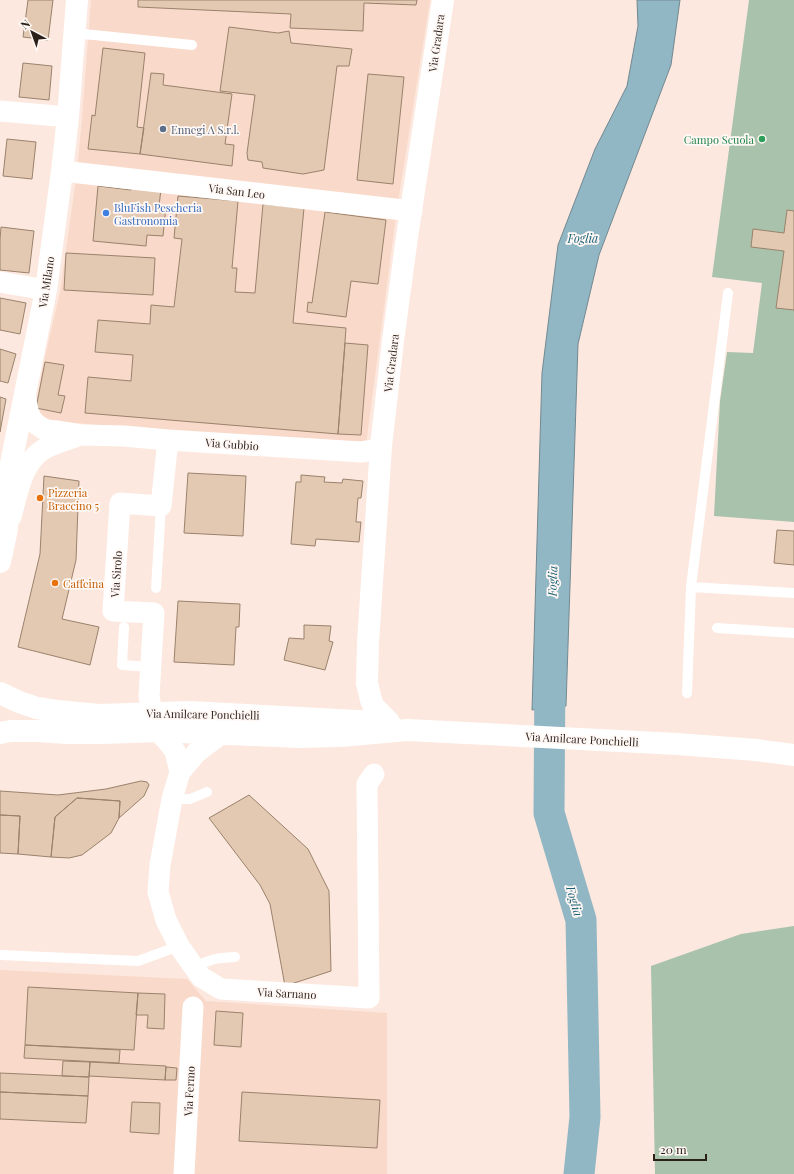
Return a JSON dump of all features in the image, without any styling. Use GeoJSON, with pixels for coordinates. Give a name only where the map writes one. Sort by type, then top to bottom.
{"type":"FeatureCollection","features":[{"type":"Feature","properties":{"kind":"street","name":"Via Milano"},"geometry":{"type":"LineString","coordinates":[[0,562],[7,529],[8,478],[46,290],[68,117],[77,0]]}},
{"type":"Feature","properties":{"kind":"street","name":"Via Gradara"},"geometry":{"type":"LineString","coordinates":[[398,726],[374,707],[367,683],[368,642],[380,446],[393,341],[443,0]]}},
{"type":"Feature","properties":{"kind":"street"},"geometry":{"type":"LineString","coordinates":[[0,111],[68,117]]}},
{"type":"Feature","properties":{"kind":"street","name":"Via San Leo"},"geometry":{"type":"LineString","coordinates":[[62,171],[412,211]]}},
{"type":"Feature","properties":{"kind":"street"},"geometry":{"type":"LineString","coordinates":[[0,282],[46,290]]}},
{"type":"Feature","properties":{"kind":"street","name":"Via Gubbio"},"geometry":{"type":"LineString","coordinates":[[25,395],[31,418],[36,424],[45,430],[82,435],[124,436],[361,452],[374,450],[380,446]]}},
{"type":"Feature","properties":{"kind":"street","name":"Via Gubbio"},"geometry":{"type":"LineString","coordinates":[[7,529],[21,481],[27,467],[36,456],[47,448],[82,435]]}},
{"type":"Feature","properties":{"kind":"street"},"geometry":{"type":"LineString","coordinates":[[160,506],[168,440]]}},
{"type":"Feature","properties":{"kind":"street","name":"Via Sirolo"},"geometry":{"type":"LineString","coordinates":[[155,722],[149,696],[154,613],[113,611],[120,504],[160,506]]}},
{"type":"Feature","properties":{"kind":"street","name":"Via Amilcare Ponchielli"},"geometry":{"type":"LineString","coordinates":[[0,693],[18,702],[38,708],[155,722],[221,734],[299,737],[341,736],[398,726]]}},
{"type":"Feature","properties":{"kind":"street","name":"Via Amilcare Ponchielli"},"geometry":{"type":"LineString","coordinates":[[0,733],[11,731],[38,731],[103,734],[155,722],[189,712],[677,744],[756,750],[794,755]]}},
{"type":"Feature","properties":{"kind":"street","name":"Via Sarnano"},"geometry":{"type":"LineString","coordinates":[[155,722],[175,751],[180,772]]}},
{"type":"Feature","properties":{"kind":"street","name":"Via Sarnano"},"geometry":{"type":"LineString","coordinates":[[221,734],[197,752],[180,772],[172,799],[160,865],[158,892],[166,920],[179,946],[201,978],[221,989],[369,998],[367,784],[374,774]]}},
{"type":"Feature","properties":{"kind":"street"},"geometry":{"type":"LineString","coordinates":[[756,750],[794,745]]}},
{"type":"Feature","properties":{"kind":"street","name":"Via Amilcare Ponchielli"},"geometry":{"type":"LineString","coordinates":[[756,750],[794,768]]}},
{"type":"Feature","properties":{"kind":"street","name":"Via Fermo"},"geometry":{"type":"LineString","coordinates":[[184,1174],[193,1008]]}},
{"type":"Feature","properties":{"kind":"lane"},"geometry":{"type":"LineString","coordinates":[[74,33],[192,45]]}},
{"type":"Feature","properties":{"kind":"lane"},"geometry":{"type":"LineString","coordinates":[[687,693],[691,587],[728,293]]}},
{"type":"Feature","properties":{"kind":"lane"},"geometry":{"type":"LineString","coordinates":[[156,588],[160,506]]}},
{"type":"Feature","properties":{"kind":"lane"},"geometry":{"type":"LineString","coordinates":[[691,587],[794,593]]}},
{"type":"Feature","properties":{"kind":"lane"},"geometry":{"type":"LineString","coordinates":[[124,627],[122,665],[150,667]]}},
{"type":"Feature","properties":{"kind":"lane"},"geometry":{"type":"LineString","coordinates":[[717,628],[794,633]]}},
{"type":"Feature","properties":{"kind":"lane"},"geometry":{"type":"LineString","coordinates":[[172,799],[190,799],[207,792]]}},
{"type":"Feature","properties":{"kind":"lane"},"geometry":{"type":"LineString","coordinates":[[0,954],[138,961],[179,946]]}},
{"type":"Feature","properties":{"kind":"lane"},"geometry":{"type":"LineString","coordinates":[[194,968],[206,961],[218,958],[235,957]]}},
{"type":"Feature","properties":{"kind":"shaded area"},"geometry":{"type":"Polygon","coordinates":[[[91,0],[430,0],[397,209],[366,445],[166,431],[54,421],[42,416],[35,409],[44,361],[60,292],[77,172],[91,0]]]}},
{"type":"Feature","properties":{"kind":"shaded area"},"geometry":{"type":"Polygon","coordinates":[[[0,970],[187,979],[206,1001],[387,1013],[387,1174],[0,1174],[0,970]]]}},
{"type":"Feature","properties":{"kind":"green space","name":"Campo Scuola"},"geometry":{"type":"Polygon","coordinates":[[[749,0],[794,0],[794,522],[714,516],[720,401],[727,352],[753,353],[762,283],[712,277],[749,0]]]}},
{"type":"Feature","properties":{"kind":"green space"},"geometry":{"type":"Polygon","coordinates":[[[794,926],[794,1174],[655,1174],[651,966],[741,934],[794,926]]]}},
{"type":"Feature","properties":{"kind":"water","name":"Foglia"},"geometry":{"type":"Polygon","coordinates":[[[637,0],[680,0],[671,65],[599,255],[578,344],[566,706],[532,710],[542,373],[558,245],[595,149],[627,86],[638,26],[637,0]]]}},
{"type":"Feature","properties":{"kind":"building"},"geometry":{"type":"Polygon","coordinates":[[[28,0],[53,0],[48,40],[23,37],[28,0]]]}},
{"type":"Feature","properties":{"kind":"building"},"geometry":{"type":"Polygon","coordinates":[[[138,0],[417,0],[416,5],[364,3],[363,31],[290,28],[291,14],[138,7],[138,0]]]}},
{"type":"Feature","properties":{"kind":"building"},"geometry":{"type":"Polygon","coordinates":[[[229,27],[278,33],[289,31],[291,43],[352,49],[349,66],[337,66],[324,170],[303,174],[263,168],[262,162],[248,160],[247,153],[255,95],[220,91],[229,27]]]}},
{"type":"Feature","properties":{"kind":"building"},"geometry":{"type":"Polygon","coordinates":[[[103,48],[145,53],[137,127],[144,128],[140,154],[88,149],[92,115],[95,116],[103,48]]]}},
{"type":"Feature","properties":{"kind":"building"},"geometry":{"type":"Polygon","coordinates":[[[23,63],[52,66],[49,100],[19,97],[23,63]]]}},
{"type":"Feature","properties":{"kind":"building"},"geometry":{"type":"Polygon","coordinates":[[[151,73],[164,74],[163,85],[232,94],[225,144],[234,145],[232,166],[140,154],[151,73]]]}},
{"type":"Feature","properties":{"kind":"building"},"geometry":{"type":"Polygon","coordinates":[[[368,74],[404,77],[393,184],[357,180],[368,74]]]}},
{"type":"Feature","properties":{"kind":"building"},"geometry":{"type":"Polygon","coordinates":[[[7,139],[36,142],[32,179],[3,176],[7,139]]]}},
{"type":"Feature","properties":{"kind":"building"},"geometry":{"type":"Polygon","coordinates":[[[132,184],[161,189],[159,206],[166,206],[163,236],[147,235],[146,246],[93,241],[98,186],[131,190],[132,184]]]}},
{"type":"Feature","properties":{"kind":"building"},"geometry":{"type":"Polygon","coordinates":[[[178,196],[238,201],[232,268],[237,268],[235,292],[255,293],[263,204],[304,208],[293,323],[346,328],[338,434],[85,413],[88,377],[131,381],[133,355],[95,352],[98,320],[150,324],[151,305],[174,307],[182,239],[174,238],[178,196]]]}},
{"type":"Feature","properties":{"kind":"building"},"geometry":{"type":"Polygon","coordinates":[[[787,210],[794,211],[794,310],[776,308],[784,251],[751,247],[753,229],[784,233],[787,210]]]}},
{"type":"Feature","properties":{"kind":"building"},"geometry":{"type":"Polygon","coordinates":[[[325,212],[386,220],[378,284],[351,281],[346,317],[307,312],[308,302],[312,303],[325,212]]]}},
{"type":"Feature","properties":{"kind":"building"},"geometry":{"type":"Polygon","coordinates":[[[1,227],[34,231],[29,273],[0,270],[1,227]]]}},
{"type":"Feature","properties":{"kind":"building"},"geometry":{"type":"Polygon","coordinates":[[[66,253],[155,258],[153,295],[64,290],[66,253]]]}},
{"type":"Feature","properties":{"kind":"building"},"geometry":{"type":"Polygon","coordinates":[[[0,298],[26,303],[20,334],[0,330],[0,298]]]}},
{"type":"Feature","properties":{"kind":"building"},"geometry":{"type":"Polygon","coordinates":[[[345,343],[368,345],[361,435],[338,434],[345,343]]]}},
{"type":"Feature","properties":{"kind":"building"},"geometry":{"type":"Polygon","coordinates":[[[0,349],[16,354],[8,383],[0,381],[0,349]]]}},
{"type":"Feature","properties":{"kind":"building"},"geometry":{"type":"Polygon","coordinates":[[[45,362],[64,365],[58,395],[65,396],[61,413],[36,408],[45,362]]]}},
{"type":"Feature","properties":{"kind":"building"},"geometry":{"type":"Polygon","coordinates":[[[0,397],[6,399],[0,432],[0,397]]]}},
{"type":"Feature","properties":{"kind":"building"},"geometry":{"type":"Polygon","coordinates":[[[188,473],[246,476],[243,536],[184,533],[188,473]]]}},
{"type":"Feature","properties":{"kind":"building"},"geometry":{"type":"Polygon","coordinates":[[[301,475],[325,477],[324,482],[342,483],[343,479],[363,481],[361,498],[358,498],[356,522],[361,522],[359,542],[316,539],[315,546],[291,544],[296,482],[301,482],[301,475]]]}},
{"type":"Feature","properties":{"kind":"building"},"geometry":{"type":"Polygon","coordinates":[[[44,476],[79,481],[76,560],[62,619],[99,627],[90,665],[18,647],[40,554],[44,476]]]}},
{"type":"Feature","properties":{"kind":"building"},"geometry":{"type":"Polygon","coordinates":[[[777,530],[794,531],[794,565],[774,563],[777,530]]]}},
{"type":"Feature","properties":{"kind":"building"},"geometry":{"type":"Polygon","coordinates":[[[178,601],[240,604],[239,627],[236,627],[234,665],[174,662],[178,601]]]}},
{"type":"Feature","properties":{"kind":"building"},"geometry":{"type":"Polygon","coordinates":[[[304,625],[331,626],[329,641],[333,642],[325,670],[284,660],[289,638],[304,639],[304,625]]]}},
{"type":"Feature","properties":{"kind":"building"},"geometry":{"type":"Polygon","coordinates":[[[141,781],[147,782],[149,785],[144,796],[119,818],[120,801],[77,798],[55,817],[51,857],[18,854],[20,816],[0,815],[0,791],[58,795],[106,789],[141,781]]]}},
{"type":"Feature","properties":{"kind":"building"},"geometry":{"type":"Polygon","coordinates":[[[249,795],[308,849],[329,891],[331,971],[285,986],[270,904],[260,885],[209,818],[249,795]]]}},
{"type":"Feature","properties":{"kind":"building"},"geometry":{"type":"Polygon","coordinates":[[[77,798],[120,801],[119,818],[111,833],[82,855],[69,858],[51,857],[55,817],[77,798]]]}},
{"type":"Feature","properties":{"kind":"building"},"geometry":{"type":"Polygon","coordinates":[[[0,815],[20,816],[18,854],[0,853],[0,815]]]}},
{"type":"Feature","properties":{"kind":"building"},"geometry":{"type":"Polygon","coordinates":[[[28,987],[138,993],[134,1050],[25,1045],[28,987]]]}},
{"type":"Feature","properties":{"kind":"building"},"geometry":{"type":"Polygon","coordinates":[[[138,993],[165,994],[164,1029],[147,1028],[148,1015],[136,1015],[138,993]]]}},
{"type":"Feature","properties":{"kind":"building"},"geometry":{"type":"Polygon","coordinates":[[[216,1011],[243,1013],[241,1047],[214,1045],[216,1011]]]}},
{"type":"Feature","properties":{"kind":"building"},"geometry":{"type":"Polygon","coordinates":[[[25,1045],[120,1050],[119,1063],[24,1058],[25,1045]]]}},
{"type":"Feature","properties":{"kind":"building"},"geometry":{"type":"Polygon","coordinates":[[[63,1061],[90,1062],[89,1077],[62,1076],[63,1061]]]}},
{"type":"Feature","properties":{"kind":"building"},"geometry":{"type":"Polygon","coordinates":[[[90,1062],[166,1066],[165,1080],[89,1076],[90,1062]]]}},
{"type":"Feature","properties":{"kind":"building"},"geometry":{"type":"Polygon","coordinates":[[[166,1067],[177,1068],[176,1080],[165,1080],[166,1067]]]}},
{"type":"Feature","properties":{"kind":"building"},"geometry":{"type":"Polygon","coordinates":[[[0,1073],[89,1077],[88,1096],[0,1092],[0,1073]]]}},
{"type":"Feature","properties":{"kind":"building"},"geometry":{"type":"Polygon","coordinates":[[[0,1092],[88,1096],[86,1123],[0,1119],[0,1092]]]}},
{"type":"Feature","properties":{"kind":"building"},"geometry":{"type":"Polygon","coordinates":[[[242,1092],[380,1100],[377,1148],[239,1141],[242,1092]]]}},
{"type":"Feature","properties":{"kind":"building"},"geometry":{"type":"Polygon","coordinates":[[[132,1102],[160,1103],[159,1134],[130,1132],[132,1102]]]}},
{"type":"Feature","properties":{"kind":"waterway","name":"Foglia"},"geometry":{"type":"LineString","coordinates":[[550,666],[549,813],[581,920],[585,1117],[579,1174]]}},
{"type":"Feature","properties":{"kind":"place","name":"Ennegi A S.r.l."},"geometry":{"type":"Point","coordinates":[163,129]}},
{"type":"Feature","properties":{"kind":"place","name":"Campo Scuola"},"geometry":{"type":"Point","coordinates":[762,139]}},
{"type":"Feature","properties":{"kind":"place","name":"BluFish Pescheria Gastronomia"},"geometry":{"type":"Point","coordinates":[106,213]}},
{"type":"Feature","properties":{"kind":"place","name":"Pizzeria Braccino 5"},"geometry":{"type":"Point","coordinates":[40,498]}},
{"type":"Feature","properties":{"kind":"place","name":"Caffeina"},"geometry":{"type":"Point","coordinates":[55,583]}}]}
